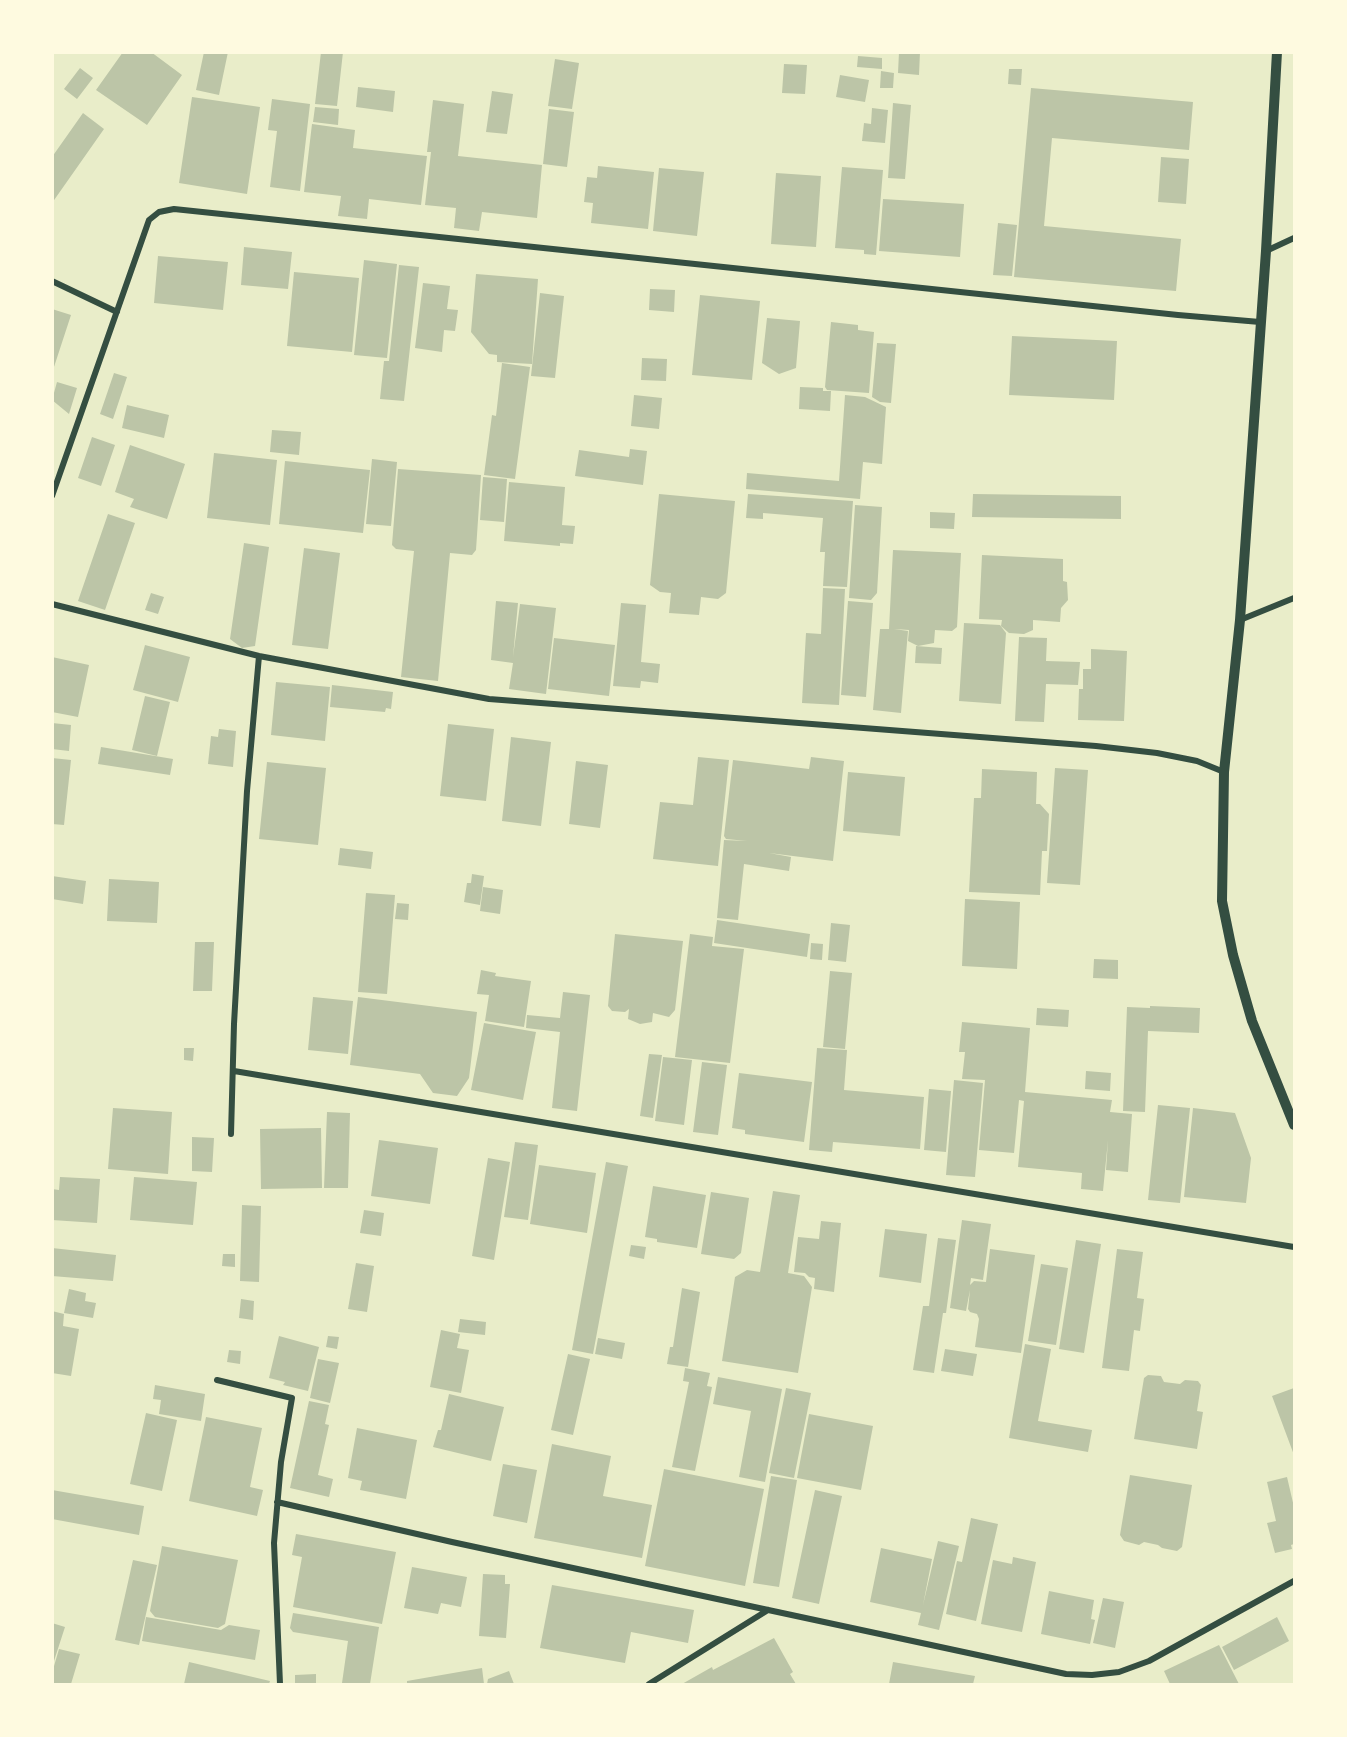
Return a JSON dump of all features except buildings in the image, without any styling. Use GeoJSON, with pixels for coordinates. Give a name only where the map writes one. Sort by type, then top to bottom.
{"type":"FeatureCollection","features":[{"type":"Feature","properties":{"kind":"street"},"geometry":{"type":"LineString","coordinates":[[1277,52],[1266,251],[1240,620],[1224,772],[1222,902],[1233,956],[1252,1021],[1294,1125]]}},
{"type":"Feature","properties":{"kind":"street"},"geometry":{"type":"LineString","coordinates":[[52,496],[149,220],[159,212],[174,209],[1154,313],[1260,322]]}},
{"type":"Feature","properties":{"kind":"street"},"geometry":{"type":"LineString","coordinates":[[1266,251],[1294,237]]}},
{"type":"Feature","properties":{"kind":"street"},"geometry":{"type":"LineString","coordinates":[[52,281],[117,312]]}},
{"type":"Feature","properties":{"kind":"street"},"geometry":{"type":"LineString","coordinates":[[1240,620],[1294,598]]}},
{"type":"Feature","properties":{"kind":"street"},"geometry":{"type":"LineString","coordinates":[[52,604],[259,656],[489,699],[1096,746],[1157,753],[1197,761],[1224,772]]}},
{"type":"Feature","properties":{"kind":"street"},"geometry":{"type":"LineString","coordinates":[[231,1134],[234,1024],[247,791],[259,656]]}},
{"type":"Feature","properties":{"kind":"street"},"geometry":{"type":"LineString","coordinates":[[234,1071],[1294,1247]]}},
{"type":"Feature","properties":{"kind":"street"},"geometry":{"type":"LineString","coordinates":[[217,1380],[292,1398],[285,1435],[274,1543],[280,1684]]}},
{"type":"Feature","properties":{"kind":"street"},"geometry":{"type":"LineString","coordinates":[[277,1502],[1066,1674],[1092,1676],[1119,1672],[1149,1661],[1294,1581]]}},
{"type":"Feature","properties":{"kind":"street"},"geometry":{"type":"LineString","coordinates":[[649,1684],[768,1610]]}}]}
